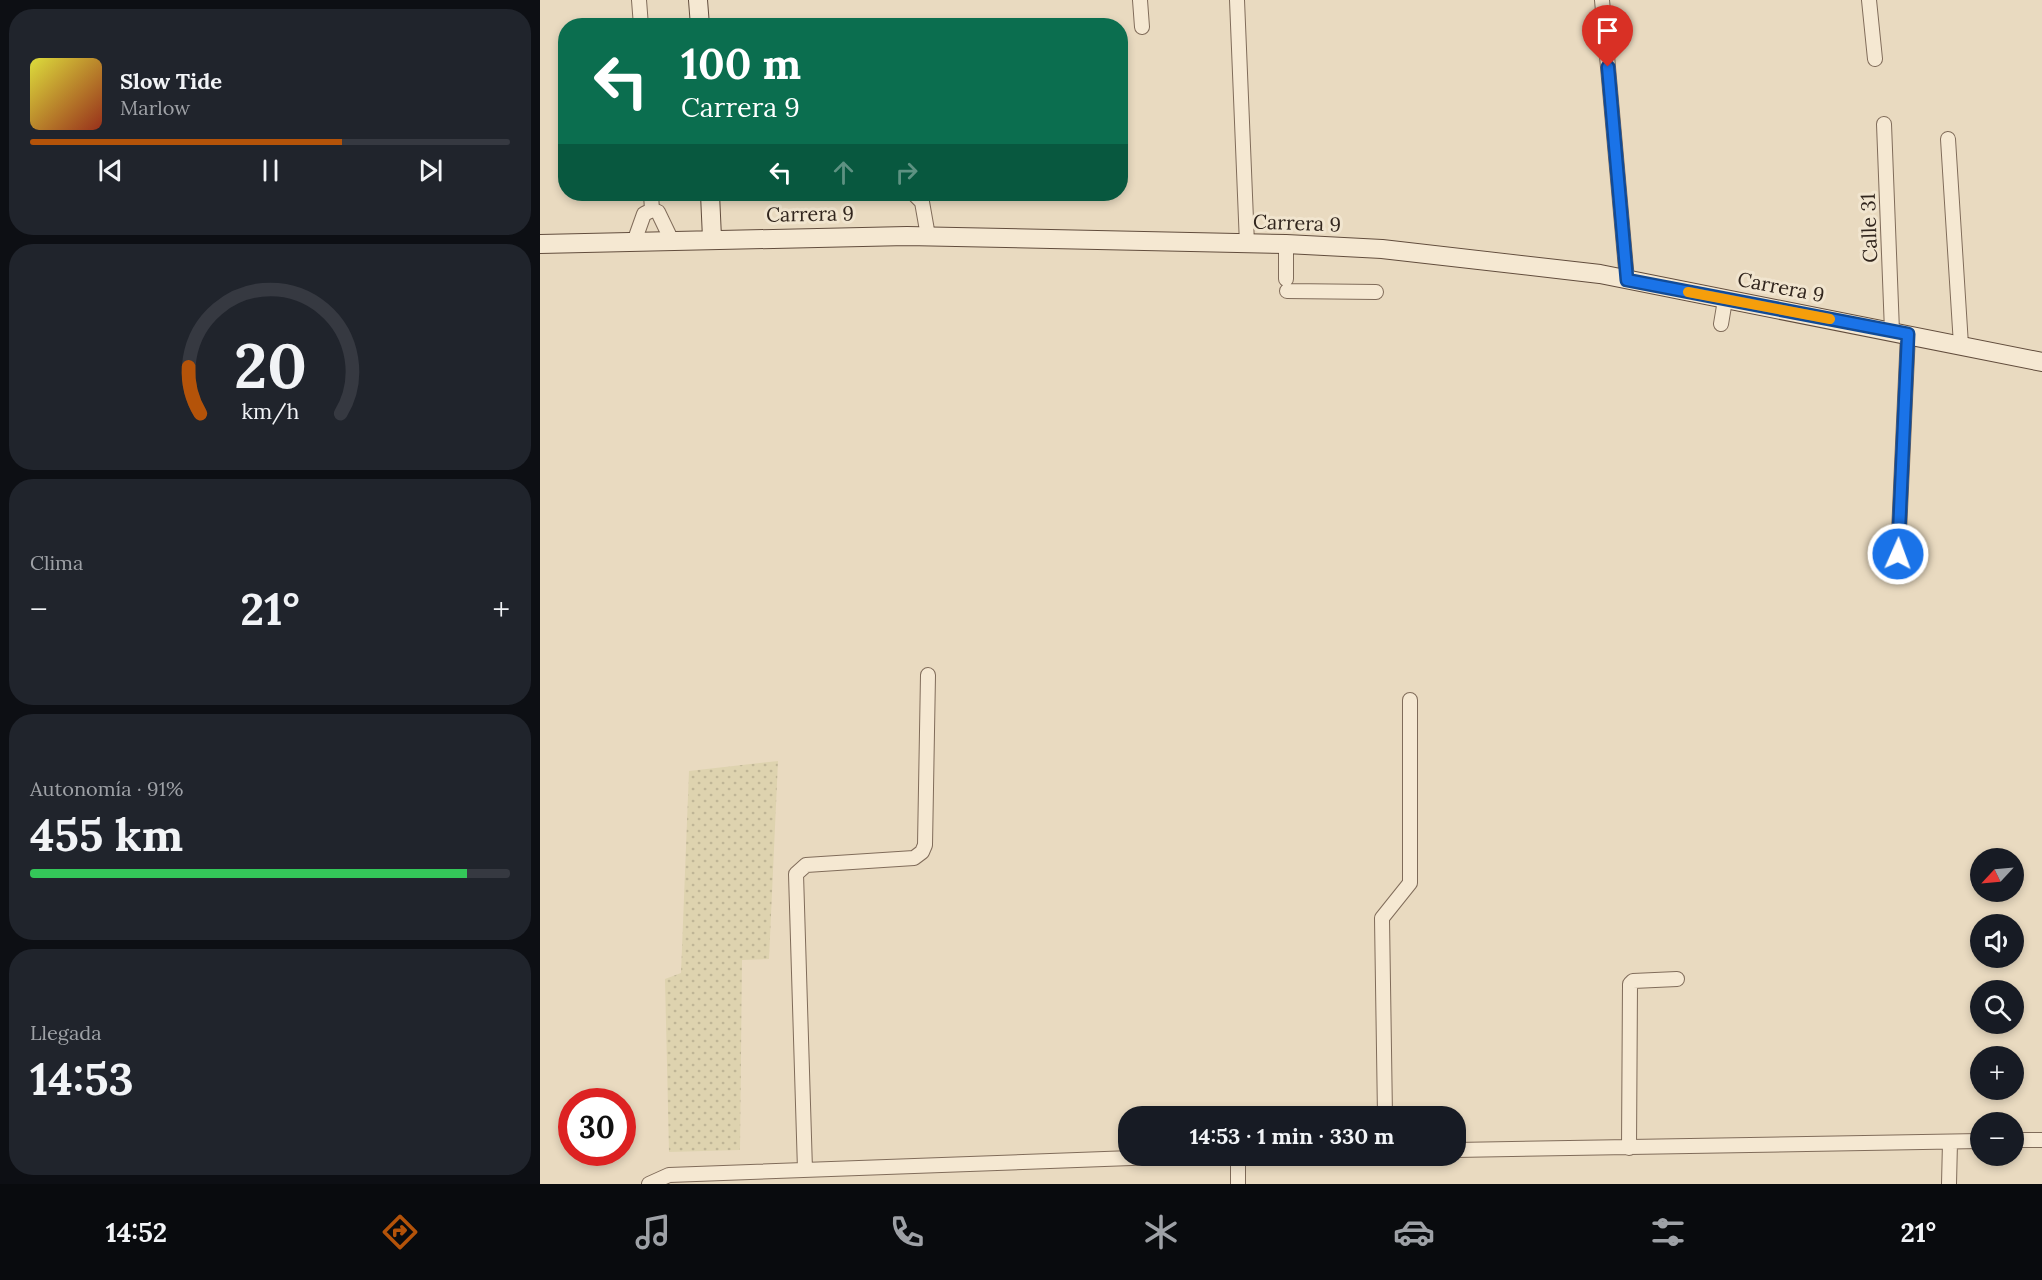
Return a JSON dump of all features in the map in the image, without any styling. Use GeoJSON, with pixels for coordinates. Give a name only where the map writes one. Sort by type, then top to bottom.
{"type":"FeatureCollection","features":[{"type":"Feature","properties":{"kind":"main road"},"geometry":{"type":"LineString","coordinates":[[698,0],[699,18]]}},
{"type":"Feature","properties":{"kind":"main road"},"geometry":{"type":"LineString","coordinates":[[710,201],[712,238]]}},
{"type":"Feature","properties":{"kind":"main road","name":"Carrera 9"},"geometry":{"type":"LineString","coordinates":[[540,244],[712,238],[928,236],[1286,244],[1426,253],[1557,267],[1900,332],[2042,362]]}},
{"type":"Feature","properties":{"kind":"street"},"geometry":{"type":"LineString","coordinates":[[639,0],[640,18]]}},
{"type":"Feature","properties":{"kind":"street"},"geometry":{"type":"LineString","coordinates":[[1140,0],[1142,27]]}},
{"type":"Feature","properties":{"kind":"street"},"geometry":{"type":"LineString","coordinates":[[1238,0],[1246,244]]}},
{"type":"Feature","properties":{"kind":"street"},"geometry":{"type":"LineString","coordinates":[[1602,0],[1627,280]]}},
{"type":"Feature","properties":{"kind":"street"},"geometry":{"type":"LineString","coordinates":[[1869,0],[1875,59]]}},
{"type":"Feature","properties":{"kind":"street","name":"Calle 31"},"geometry":{"type":"LineString","coordinates":[[1884,124],[1900,332],[1898,554]]}},
{"type":"Feature","properties":{"kind":"street"},"geometry":{"type":"LineString","coordinates":[[1948,139],[1961,345]]}},
{"type":"Feature","properties":{"kind":"street"},"geometry":{"type":"LineString","coordinates":[[651,201],[652,210]]}},
{"type":"Feature","properties":{"kind":"street"},"geometry":{"type":"LineString","coordinates":[[921,201],[928,236]]}},
{"type":"Feature","properties":{"kind":"street"},"geometry":{"type":"LineString","coordinates":[[634,242],[644,214],[652,210],[658,212],[671,240]]}},
{"type":"Feature","properties":{"kind":"street"},"geometry":{"type":"LineString","coordinates":[[1286,244],[1287,285],[1376,292]]}},
{"type":"Feature","properties":{"kind":"street"},"geometry":{"type":"LineString","coordinates":[[1721,324],[1725,300]]}},
{"type":"Feature","properties":{"kind":"street"},"geometry":{"type":"LineString","coordinates":[[805,1170],[796,874],[806,865],[914,858],[922,852],[925,845],[928,675]]}},
{"type":"Feature","properties":{"kind":"street"},"geometry":{"type":"LineString","coordinates":[[1385,1106],[1382,918],[1410,883],[1410,700]]}},
{"type":"Feature","properties":{"kind":"street"},"geometry":{"type":"LineString","coordinates":[[1629,1148],[1629,984],[1633,981],[1677,979]]}},
{"type":"Feature","properties":{"kind":"street"},"geometry":{"type":"LineString","coordinates":[[2024,1140],[2042,1140]]}},
{"type":"Feature","properties":{"kind":"street"},"geometry":{"type":"LineString","coordinates":[[1466,1150],[1970,1141]]}},
{"type":"Feature","properties":{"kind":"street"},"geometry":{"type":"LineString","coordinates":[[1948,1184],[1950,1142]]}},
{"type":"Feature","properties":{"kind":"street"},"geometry":{"type":"LineString","coordinates":[[649,1184],[669,1175],[1118,1158]]}},
{"type":"Feature","properties":{"kind":"street"},"geometry":{"type":"LineString","coordinates":[[1238,1166],[1238,1184]]}},
{"type":"Feature","properties":{"kind":"shaded area"},"geometry":{"type":"Polygon","coordinates":[[[778,761],[769,959],[742,960],[740,1150],[669,1152],[665,979],[681,973],[689,771],[778,761]]]}},
{"type":"Feature","properties":{"kind":"slow traffic"},"geometry":{"type":"LineString","coordinates":[[1688,292],[1830,319]]}},
{"type":"Feature","properties":{"kind":"route"},"geometry":{"type":"LineString","coordinates":[[1608,67],[1627,280],[1908,334],[1898,554]]}}]}
